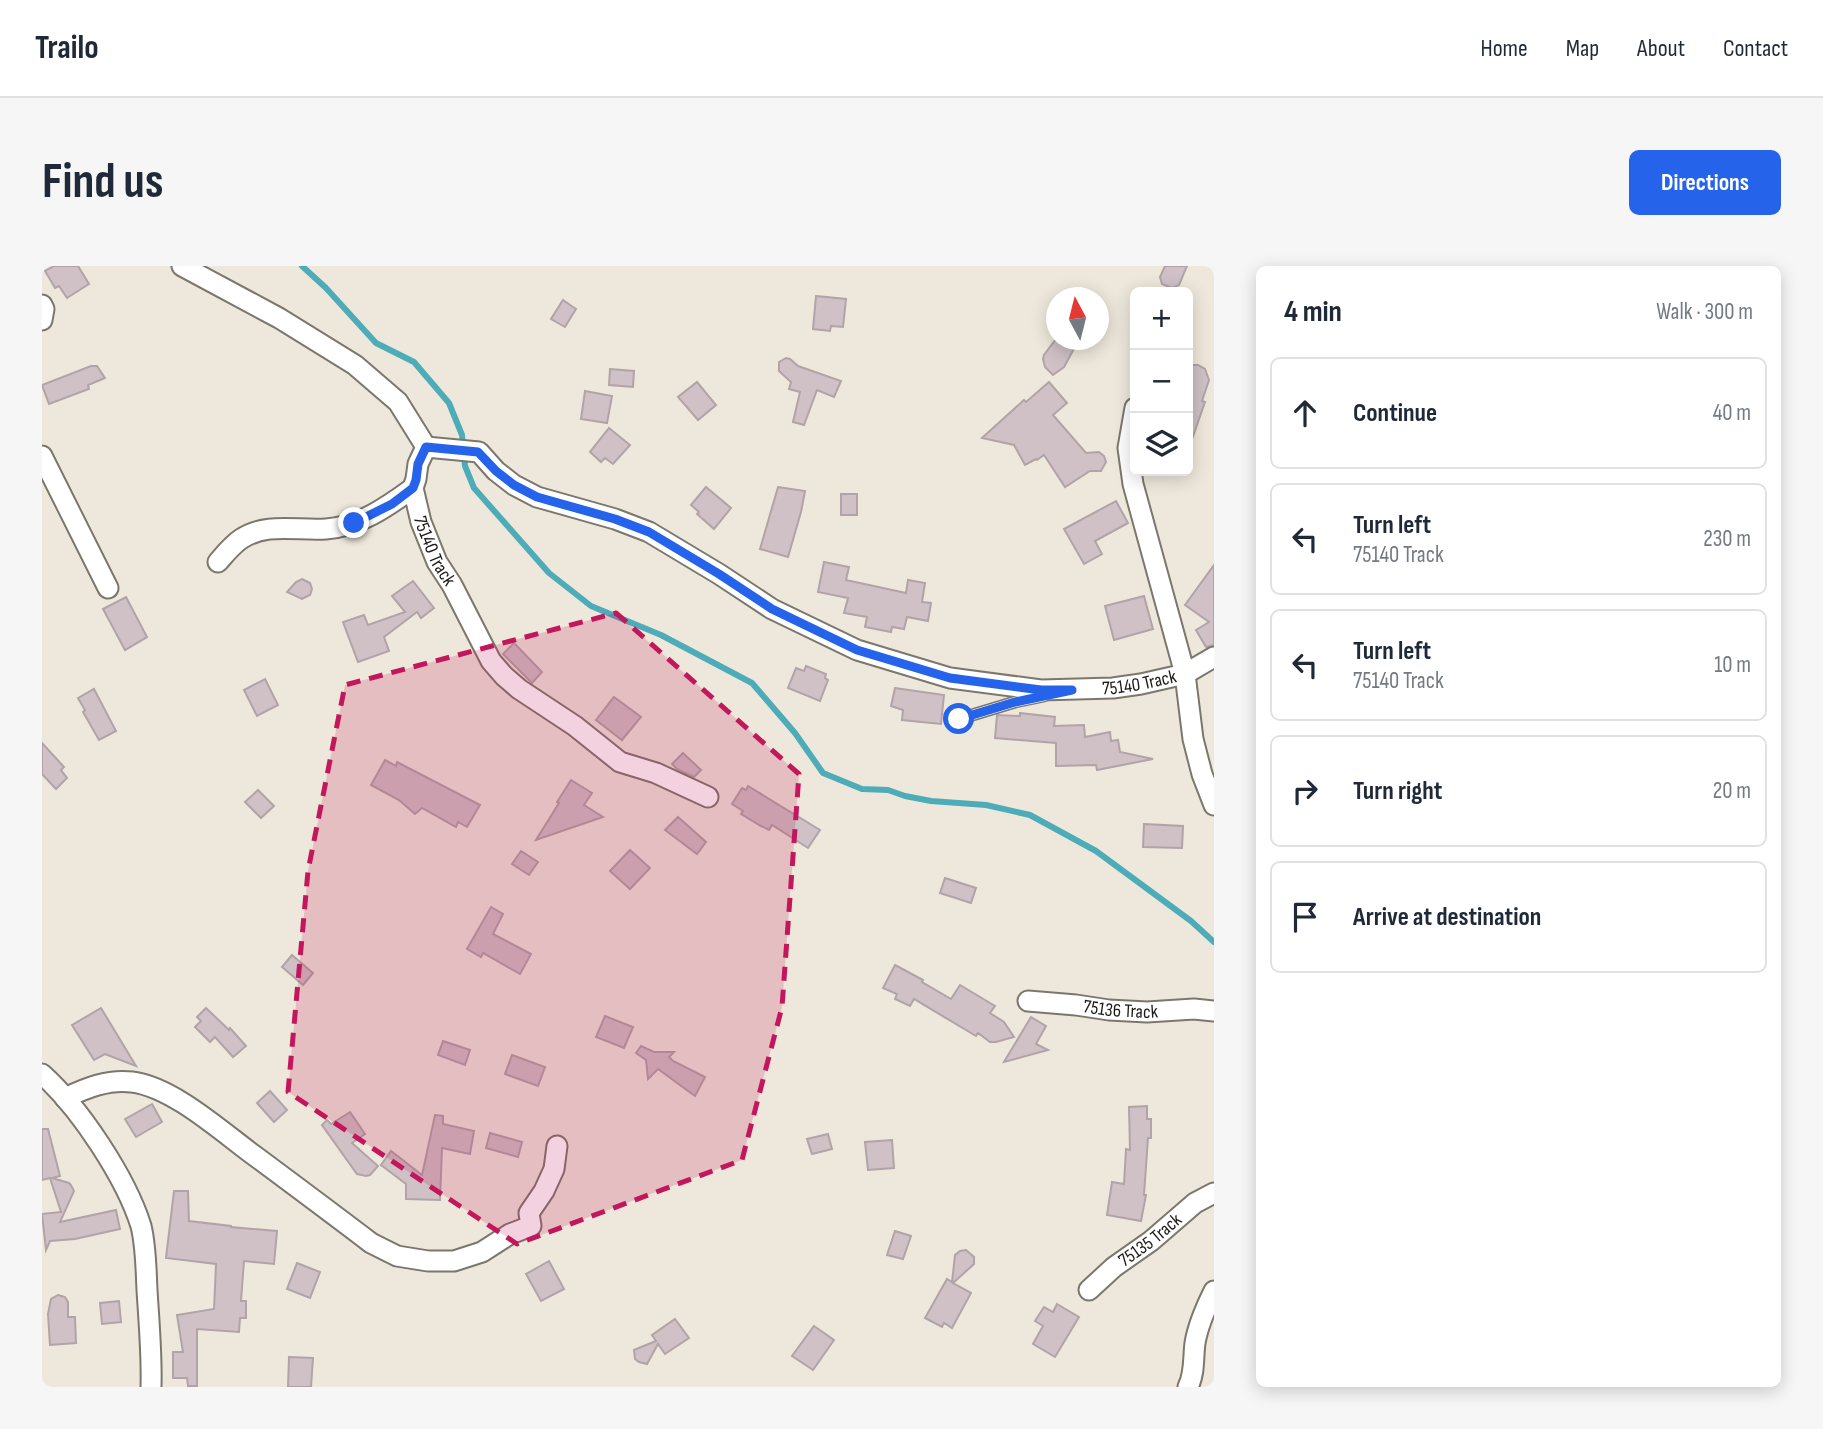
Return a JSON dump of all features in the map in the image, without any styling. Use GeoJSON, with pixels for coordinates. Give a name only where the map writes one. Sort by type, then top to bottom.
{"type":"FeatureCollection","features":[{"type":"Feature","properties":{"kind":"street"},"geometry":{"type":"LineString","coordinates":[[183,266],[279,318],[355,365],[398,402],[426,447]]}},
{"type":"Feature","properties":{"kind":"street"},"geometry":{"type":"LineString","coordinates":[[42,305],[42,320]]}},
{"type":"Feature","properties":{"kind":"street"},"geometry":{"type":"LineString","coordinates":[[1134,413],[1128,448],[1133,484],[1185,674],[1193,739],[1214,805]]}},
{"type":"Feature","properties":{"kind":"street","name":"75140 Track"},"geometry":{"type":"LineString","coordinates":[[708,797],[656,773],[620,762],[575,726],[504,676],[491,661],[452,585],[437,562],[421,522],[413,488],[418,464],[426,447],[478,452],[514,485],[537,497],[615,519],[649,532],[772,609],[857,650],[950,678],[1041,690],[1113,688],[1185,674],[1214,657]]}},
{"type":"Feature","properties":{"kind":"street"},"geometry":{"type":"LineString","coordinates":[[42,456],[108,588]]}},
{"type":"Feature","properties":{"kind":"street"},"geometry":{"type":"LineString","coordinates":[[218,562],[239,540],[259,530],[327,529],[354,523],[392,504],[413,488]]}},
{"type":"Feature","properties":{"kind":"street","name":"75136 Track"},"geometry":{"type":"LineString","coordinates":[[1027,1001],[1122,1011],[1214,1011]]}},
{"type":"Feature","properties":{"kind":"street"},"geometry":{"type":"LineString","coordinates":[[42,1074],[65,1098],[113,1164],[132,1203],[141,1229],[146,1270],[151,1387]]}},
{"type":"Feature","properties":{"kind":"street"},"geometry":{"type":"LineString","coordinates":[[65,1098],[88,1087],[108,1083],[131,1082],[153,1088],[173,1097],[210,1123],[372,1243],[397,1256],[428,1261],[454,1261],[482,1252],[510,1234],[531,1226],[529,1213],[544,1191],[554,1169],[558,1146]]}},
{"type":"Feature","properties":{"kind":"street","name":"75135 Track"},"geometry":{"type":"LineString","coordinates":[[1089,1290],[1185,1211],[1214,1193]]}},
{"type":"Feature","properties":{"kind":"street"},"geometry":{"type":"LineString","coordinates":[[1188,1387],[1192,1379],[1199,1325],[1214,1291]]}},
{"type":"Feature","properties":{"kind":"lane"},"geometry":{"type":"LineString","coordinates":[[959,719],[1015,702],[1072,690]]}},
{"type":"Feature","properties":{"kind":"highlighted area"},"geometry":{"type":"Polygon","coordinates":[[[616,613],[799,774],[782,1007],[742,1160],[517,1244],[288,1092],[308,871],[345,685],[616,613]]]}},
{"type":"Feature","properties":{"kind":"building"},"geometry":{"type":"Polygon","coordinates":[[[54,266],[78,266],[89,284],[67,298],[59,286],[55,288],[45,271],[54,266]]]}},
{"type":"Feature","properties":{"kind":"building"},"geometry":{"type":"Polygon","coordinates":[[[1165,266],[1187,266],[1179,285],[1174,287],[1162,284],[1160,277],[1165,266]]]}},
{"type":"Feature","properties":{"kind":"building"},"geometry":{"type":"Polygon","coordinates":[[[816,296],[846,299],[843,327],[831,326],[830,331],[813,329],[816,296]]]}},
{"type":"Feature","properties":{"kind":"building"},"geometry":{"type":"Polygon","coordinates":[[[563,300],[576,309],[565,327],[551,319],[563,300]]]}},
{"type":"Feature","properties":{"kind":"building"},"geometry":{"type":"Polygon","coordinates":[[[1048,350],[1073,350],[1064,367],[1053,375],[1045,367],[1044,355],[1048,350]]]}},
{"type":"Feature","properties":{"kind":"building"},"geometry":{"type":"Polygon","coordinates":[[[786,358],[798,366],[841,381],[834,397],[817,390],[804,425],[793,422],[800,392],[789,389],[791,382],[779,371],[779,362],[786,358]]]}},
{"type":"Feature","properties":{"kind":"building"},"geometry":{"type":"Polygon","coordinates":[[[1193,365],[1205,369],[1209,380],[1202,401],[1205,402],[1193,436],[1193,365]]]}},
{"type":"Feature","properties":{"kind":"building"},"geometry":{"type":"Polygon","coordinates":[[[97,366],[105,378],[88,385],[89,389],[49,404],[42,385],[97,366]]]}},
{"type":"Feature","properties":{"kind":"building"},"geometry":{"type":"Polygon","coordinates":[[[610,369],[634,371],[633,387],[609,385],[610,369]]]}},
{"type":"Feature","properties":{"kind":"building"},"geometry":{"type":"Polygon","coordinates":[[[697,382],[716,405],[698,420],[678,397],[697,382]]]}},
{"type":"Feature","properties":{"kind":"building"},"geometry":{"type":"Polygon","coordinates":[[[1049,382],[1067,403],[1053,415],[1086,453],[1099,452],[1106,462],[1101,471],[1090,471],[1065,487],[1044,455],[1025,465],[1014,445],[982,438],[1024,400],[1026,402],[1049,382]]]}},
{"type":"Feature","properties":{"kind":"building"},"geometry":{"type":"Polygon","coordinates":[[[585,391],[612,396],[607,423],[581,419],[585,391]]]}},
{"type":"Feature","properties":{"kind":"building"},"geometry":{"type":"Polygon","coordinates":[[[609,428],[630,445],[613,464],[605,458],[601,462],[590,452],[609,428]]]}},
{"type":"Feature","properties":{"kind":"building"},"geometry":{"type":"Polygon","coordinates":[[[706,487],[731,508],[714,529],[691,505],[706,487]]]}},
{"type":"Feature","properties":{"kind":"building"},"geometry":{"type":"Polygon","coordinates":[[[778,487],[805,491],[788,557],[760,549],[778,487]]]}},
{"type":"Feature","properties":{"kind":"building"},"geometry":{"type":"Polygon","coordinates":[[[841,494],[857,494],[857,515],[841,515],[841,494]]]}},
{"type":"Feature","properties":{"kind":"building"},"geometry":{"type":"Polygon","coordinates":[[[1116,501],[1128,523],[1095,541],[1102,554],[1084,564],[1064,529],[1116,501]]]}},
{"type":"Feature","properties":{"kind":"building"},"geometry":{"type":"Polygon","coordinates":[[[824,562],[849,567],[846,580],[906,593],[908,580],[925,583],[922,602],[931,603],[928,621],[907,617],[904,629],[892,627],[891,632],[865,627],[867,617],[844,613],[848,598],[818,592],[824,562]]]}},
{"type":"Feature","properties":{"kind":"building"},"geometry":{"type":"Polygon","coordinates":[[[1214,565],[1214,645],[1206,647],[1196,630],[1209,622],[1185,605],[1214,565]]]}},
{"type":"Feature","properties":{"kind":"building"},"geometry":{"type":"Polygon","coordinates":[[[302,579],[310,583],[312,589],[310,595],[302,599],[287,592],[302,579]]]}},
{"type":"Feature","properties":{"kind":"building"},"geometry":{"type":"Polygon","coordinates":[[[413,581],[434,608],[421,618],[417,612],[384,637],[389,651],[358,662],[343,622],[364,615],[368,625],[405,612],[392,596],[413,581]]]}},
{"type":"Feature","properties":{"kind":"building"},"geometry":{"type":"Polygon","coordinates":[[[1144,596],[1153,629],[1114,640],[1105,606],[1144,596]]]}},
{"type":"Feature","properties":{"kind":"building"},"geometry":{"type":"Polygon","coordinates":[[[126,597],[147,637],[125,650],[103,609],[126,597]]]}},
{"type":"Feature","properties":{"kind":"building"},"geometry":{"type":"Polygon","coordinates":[[[514,643],[542,672],[532,683],[503,654],[514,643]]]}},
{"type":"Feature","properties":{"kind":"building"},"geometry":{"type":"Polygon","coordinates":[[[806,666],[826,674],[825,678],[828,680],[820,701],[788,688],[796,668],[804,671],[806,666]]]}},
{"type":"Feature","properties":{"kind":"building"},"geometry":{"type":"Polygon","coordinates":[[[265,679],[278,705],[257,716],[244,690],[265,679]]]}},
{"type":"Feature","properties":{"kind":"building"},"geometry":{"type":"Polygon","coordinates":[[[895,688],[944,695],[941,724],[902,720],[903,710],[891,706],[895,688]]]}},
{"type":"Feature","properties":{"kind":"building"},"geometry":{"type":"Polygon","coordinates":[[[94,689],[116,731],[99,740],[78,698],[94,689]]]}},
{"type":"Feature","properties":{"kind":"building"},"geometry":{"type":"Polygon","coordinates":[[[614,697],[641,717],[622,740],[596,720],[614,697]]]}},
{"type":"Feature","properties":{"kind":"building"},"geometry":{"type":"Polygon","coordinates":[[[1020,713],[1055,717],[1054,726],[1084,725],[1085,737],[1110,732],[1111,741],[1118,740],[1120,752],[1153,759],[1097,770],[1096,765],[1056,766],[1056,743],[995,738],[997,715],[1020,716],[1020,713]]]}},
{"type":"Feature","properties":{"kind":"building"},"geometry":{"type":"Polygon","coordinates":[[[42,743],[64,767],[61,770],[67,778],[56,789],[42,774],[42,743]]]}},
{"type":"Feature","properties":{"kind":"building"},"geometry":{"type":"Polygon","coordinates":[[[683,753],[701,770],[694,777],[672,764],[683,753]]]}},
{"type":"Feature","properties":{"kind":"building"},"geometry":{"type":"Polygon","coordinates":[[[385,760],[396,766],[397,762],[480,805],[467,827],[458,822],[456,827],[422,808],[415,814],[399,800],[371,785],[385,760]]]}},
{"type":"Feature","properties":{"kind":"building"},"geometry":{"type":"Polygon","coordinates":[[[571,780],[592,793],[584,805],[603,817],[536,840],[559,803],[557,802],[571,780]]]}},
{"type":"Feature","properties":{"kind":"building"},"geometry":{"type":"Polygon","coordinates":[[[748,786],[820,830],[808,848],[772,825],[769,830],[741,814],[743,811],[732,804],[742,788],[746,790],[748,786]]]}},
{"type":"Feature","properties":{"kind":"building"},"geometry":{"type":"Polygon","coordinates":[[[258,790],[274,806],[261,818],[245,802],[258,790]]]}},
{"type":"Feature","properties":{"kind":"building"},"geometry":{"type":"Polygon","coordinates":[[[678,817],[706,842],[697,854],[665,830],[678,817]]]}},
{"type":"Feature","properties":{"kind":"building"},"geometry":{"type":"Polygon","coordinates":[[[1144,824],[1183,826],[1182,848],[1143,847],[1144,824]]]}},
{"type":"Feature","properties":{"kind":"building"},"geometry":{"type":"Polygon","coordinates":[[[630,850],[650,868],[630,889],[610,871],[630,850]]]}},
{"type":"Feature","properties":{"kind":"building"},"geometry":{"type":"Polygon","coordinates":[[[521,851],[538,862],[529,875],[512,864],[521,851]]]}},
{"type":"Feature","properties":{"kind":"building"},"geometry":{"type":"Polygon","coordinates":[[[945,878],[976,888],[971,903],[940,893],[945,878]]]}},
{"type":"Feature","properties":{"kind":"building"},"geometry":{"type":"Polygon","coordinates":[[[491,907],[503,914],[493,934],[531,954],[520,974],[483,953],[481,957],[467,949],[491,907]]]}},
{"type":"Feature","properties":{"kind":"building"},"geometry":{"type":"Polygon","coordinates":[[[292,955],[313,973],[303,985],[282,967],[292,955]]]}},
{"type":"Feature","properties":{"kind":"building"},"geometry":{"type":"Polygon","coordinates":[[[895,965],[951,999],[960,985],[995,1006],[990,1013],[1004,1022],[1014,1037],[990,1042],[914,999],[910,1006],[895,999],[897,994],[883,988],[895,965]]]}},
{"type":"Feature","properties":{"kind":"building"},"geometry":{"type":"Polygon","coordinates":[[[101,1008],[136,1066],[105,1054],[94,1060],[72,1025],[101,1008]]]}},
{"type":"Feature","properties":{"kind":"building"},"geometry":{"type":"Polygon","coordinates":[[[206,1008],[246,1046],[233,1057],[215,1037],[210,1042],[195,1027],[201,1021],[197,1017],[206,1008]]]}},
{"type":"Feature","properties":{"kind":"building"},"geometry":{"type":"Polygon","coordinates":[[[605,1016],[633,1027],[624,1048],[596,1037],[605,1016]]]}},
{"type":"Feature","properties":{"kind":"building"},"geometry":{"type":"Polygon","coordinates":[[[1031,1017],[1046,1026],[1036,1044],[1048,1050],[1004,1062],[1031,1017]]]}},
{"type":"Feature","properties":{"kind":"building"},"geometry":{"type":"Polygon","coordinates":[[[443,1041],[470,1050],[465,1065],[438,1055],[443,1041]]]}},
{"type":"Feature","properties":{"kind":"building"},"geometry":{"type":"Polygon","coordinates":[[[641,1046],[654,1052],[674,1052],[669,1057],[673,1061],[705,1077],[695,1096],[658,1069],[648,1079],[646,1060],[636,1053],[641,1046]]]}},
{"type":"Feature","properties":{"kind":"building"},"geometry":{"type":"Polygon","coordinates":[[[512,1055],[545,1067],[538,1086],[505,1074],[512,1055]]]}},
{"type":"Feature","properties":{"kind":"building"},"geometry":{"type":"Polygon","coordinates":[[[270,1091],[287,1110],[274,1122],[257,1103],[270,1091]]]}},
{"type":"Feature","properties":{"kind":"building"},"geometry":{"type":"Polygon","coordinates":[[[152,1104],[162,1122],[136,1137],[125,1119],[152,1104]]]}},
{"type":"Feature","properties":{"kind":"building"},"geometry":{"type":"Polygon","coordinates":[[[1147,1106],[1147,1119],[1151,1119],[1151,1138],[1148,1138],[1146,1195],[1141,1221],[1107,1215],[1112,1182],[1124,1184],[1126,1149],[1130,1150],[1129,1107],[1147,1106]]]}},
{"type":"Feature","properties":{"kind":"building"},"geometry":{"type":"Polygon","coordinates":[[[350,1112],[365,1134],[352,1143],[378,1166],[370,1175],[357,1174],[322,1125],[327,1120],[331,1124],[350,1112]]]}},
{"type":"Feature","properties":{"kind":"building"},"geometry":{"type":"Polygon","coordinates":[[[435,1115],[443,1116],[443,1124],[474,1131],[470,1154],[442,1148],[440,1200],[406,1199],[406,1184],[381,1165],[391,1151],[422,1175],[435,1115]]]}},
{"type":"Feature","properties":{"kind":"building"},"geometry":{"type":"Polygon","coordinates":[[[42,1129],[48,1129],[60,1176],[52,1178],[69,1183],[74,1191],[60,1222],[116,1210],[120,1229],[75,1239],[50,1241],[46,1250],[42,1214],[61,1212],[50,1178],[42,1180],[42,1129]]]}},
{"type":"Feature","properties":{"kind":"building"},"geometry":{"type":"Polygon","coordinates":[[[490,1133],[522,1142],[518,1157],[486,1148],[490,1133]]]}},
{"type":"Feature","properties":{"kind":"building"},"geometry":{"type":"Polygon","coordinates":[[[828,1134],[832,1149],[812,1154],[807,1139],[828,1134]]]}},
{"type":"Feature","properties":{"kind":"building"},"geometry":{"type":"Polygon","coordinates":[[[892,1140],[894,1168],[868,1170],[865,1142],[892,1140]]]}},
{"type":"Feature","properties":{"kind":"building"},"geometry":{"type":"Polygon","coordinates":[[[174,1191],[188,1191],[189,1221],[277,1231],[274,1264],[244,1261],[241,1301],[246,1301],[246,1318],[240,1318],[239,1332],[197,1329],[197,1386],[188,1386],[187,1378],[173,1378],[173,1352],[183,1352],[177,1315],[214,1309],[216,1264],[166,1258],[174,1191]]]}},
{"type":"Feature","properties":{"kind":"building"},"geometry":{"type":"Polygon","coordinates":[[[895,1231],[911,1236],[903,1259],[887,1255],[895,1231]]]}},
{"type":"Feature","properties":{"kind":"building"},"geometry":{"type":"Polygon","coordinates":[[[966,1250],[974,1257],[974,1264],[953,1283],[971,1293],[952,1328],[944,1323],[942,1327],[925,1318],[947,1279],[952,1282],[955,1255],[966,1250]]]}},
{"type":"Feature","properties":{"kind":"building"},"geometry":{"type":"Polygon","coordinates":[[[549,1261],[564,1289],[541,1301],[526,1274],[549,1261]]]}},
{"type":"Feature","properties":{"kind":"building"},"geometry":{"type":"Polygon","coordinates":[[[297,1263],[320,1272],[310,1298],[287,1289],[297,1263]]]}},
{"type":"Feature","properties":{"kind":"building"},"geometry":{"type":"Polygon","coordinates":[[[58,1295],[65,1297],[68,1302],[68,1317],[75,1317],[76,1343],[50,1345],[48,1314],[51,1299],[58,1295]]]}},
{"type":"Feature","properties":{"kind":"building"},"geometry":{"type":"Polygon","coordinates":[[[119,1301],[121,1322],[102,1324],[100,1303],[119,1301]]]}},
{"type":"Feature","properties":{"kind":"building"},"geometry":{"type":"Polygon","coordinates":[[[1057,1304],[1079,1317],[1055,1357],[1033,1344],[1043,1326],[1035,1321],[1044,1307],[1053,1312],[1057,1304]]]}},
{"type":"Feature","properties":{"kind":"building"},"geometry":{"type":"Polygon","coordinates":[[[675,1319],[689,1338],[665,1354],[658,1344],[647,1364],[635,1359],[634,1350],[656,1341],[652,1335],[675,1319]]]}},
{"type":"Feature","properties":{"kind":"building"},"geometry":{"type":"Polygon","coordinates":[[[814,1326],[834,1340],[813,1370],[792,1356],[814,1326]]]}},
{"type":"Feature","properties":{"kind":"building"},"geometry":{"type":"Polygon","coordinates":[[[289,1357],[313,1358],[311,1387],[288,1387],[289,1357]]]}},
{"type":"Feature","properties":{"kind":"waterway"},"geometry":{"type":"LineString","coordinates":[[302,266],[376,343],[414,362],[449,403],[462,435],[465,466],[474,488],[549,573],[591,606],[661,635],[752,683],[795,733],[823,773],[862,789],[888,790],[931,801],[986,805],[1030,815],[1096,851],[1191,921],[1214,942]]}},
{"type":"Feature","properties":{"kind":"route"},"geometry":{"type":"LineString","coordinates":[[354,523],[392,504],[413,488],[418,464],[426,447],[478,452],[514,485],[537,497],[615,519],[649,532],[772,609],[857,650],[950,678],[1041,690],[1072,690],[1015,702],[959,719]]}}]}
